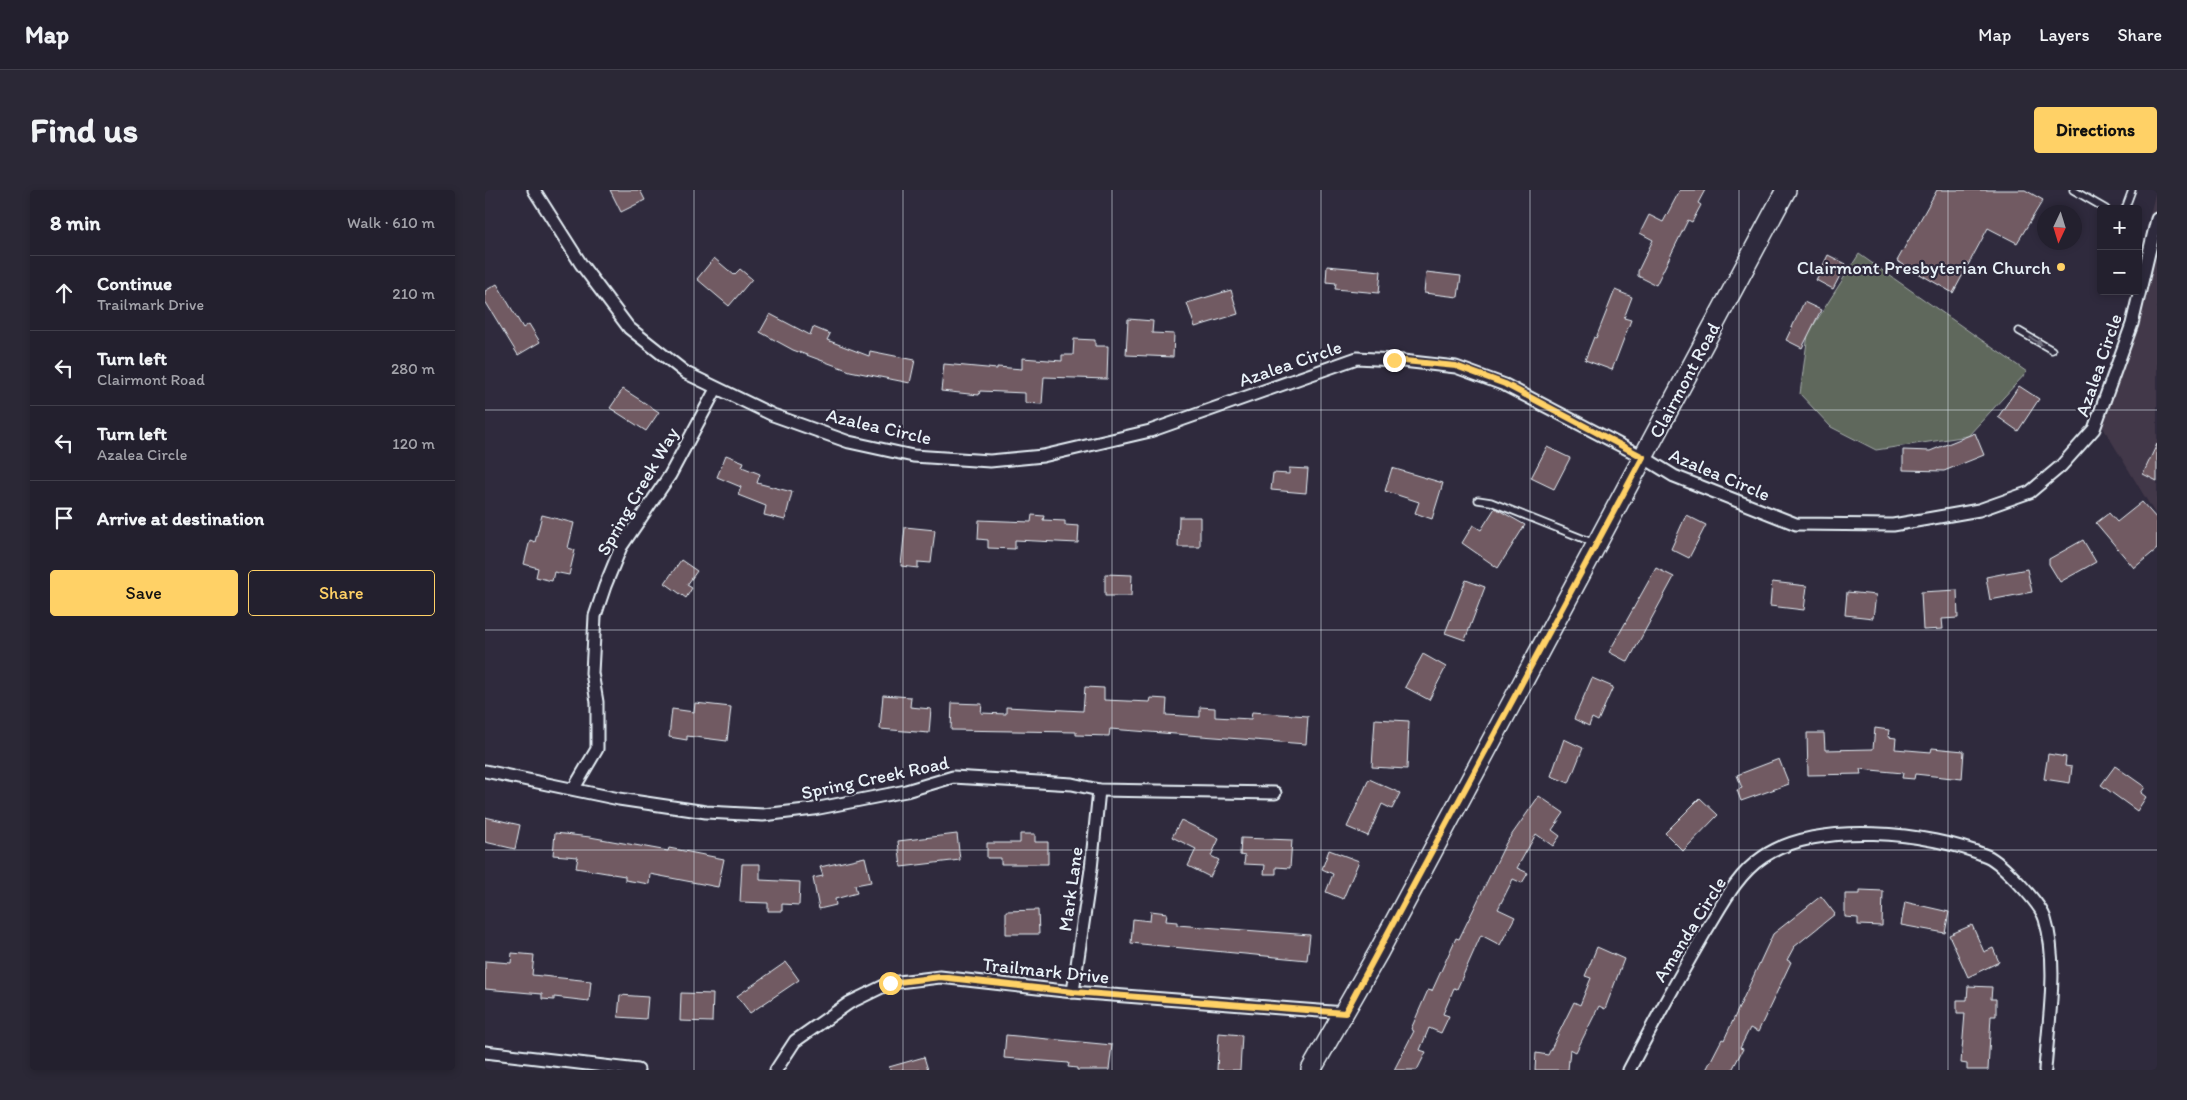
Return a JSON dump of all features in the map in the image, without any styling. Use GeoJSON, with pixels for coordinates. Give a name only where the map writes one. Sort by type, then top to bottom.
{"type":"FeatureCollection","features":[{"type":"Feature","properties":{"kind":"main road","name":"Clairmont Road"},"geometry":{"type":"LineString","coordinates":[[1311,1070],[1345,1013],[1786,190]]}},
{"type":"Feature","properties":{"kind":"street","name":"Azalea Circle"},"geometry":{"type":"LineString","coordinates":[[534,190],[581,264],[629,328],[686,373],[716,389],[773,415],[849,442],[913,456],[990,461],[1043,456],[1150,431],[1357,358],[1394,360],[1456,366],[1505,384],[1643,457],[1673,476],[1796,524],[1893,525],[1979,510],[2030,492],[2061,466],[2094,429],[2132,324],[2157,219]]}},
{"type":"Feature","properties":{"kind":"street","name":"Spring Creek Way"},"geometry":{"type":"LineString","coordinates":[[575,788],[597,749],[597,702],[592,672],[595,616],[605,586],[621,548],[670,474],[716,389]]}},
{"type":"Feature","properties":{"kind":"street","name":"Spring Creek Road"},"geometry":{"type":"LineString","coordinates":[[485,771],[575,788],[619,799],[707,812],[763,815],[814,809],[906,791],[953,777],[1072,784],[1099,790],[1275,793]]}},
{"type":"Feature","properties":{"kind":"street","name":"Mark Lane"},"geometry":{"type":"LineString","coordinates":[[1073,992],[1091,869],[1099,790]]}},
{"type":"Feature","properties":{"kind":"street","name":"Amanda Circle"},"geometry":{"type":"LineString","coordinates":[[1629,1070],[1673,987],[1733,886],[1763,857],[1792,842],[1825,834],[1884,834],[1945,844],[1989,857],[2027,891],[2045,918],[2051,959],[2051,1003],[2045,1070]]}},
{"type":"Feature","properties":{"kind":"street","name":"Trailmark Drive"},"geometry":{"type":"LineString","coordinates":[[776,1070],[795,1041],[849,1003],[890,983],[940,977],[1073,992],[1345,1013]]}},
{"type":"Feature","properties":{"kind":"street"},"geometry":{"type":"LineString","coordinates":[[485,1052],[638,1070]]}},
{"type":"Feature","properties":{"kind":"lane"},"geometry":{"type":"LineString","coordinates":[[2073,190],[2099,205]]}},
{"type":"Feature","properties":{"kind":"lane"},"geometry":{"type":"LineString","coordinates":[[2126,205],[2132,190]]}},
{"type":"Feature","properties":{"kind":"lane"},"geometry":{"type":"LineString","coordinates":[[2019,331],[2052,350]]}},
{"type":"Feature","properties":{"kind":"lane"},"geometry":{"type":"LineString","coordinates":[[1478,500],[1491,502],[1597,543]]}},
{"type":"Feature","properties":{"kind":"shaded area"},"geometry":{"type":"Polygon","coordinates":[[[2157,190],[2157,517],[2101,424],[2131,295],[2142,295],[2142,248],[2157,190]]]}},
{"type":"Feature","properties":{"kind":"shaded area"},"geometry":{"type":"Polygon","coordinates":[[[1859,254],[2027,372],[1968,436],[1876,450],[1831,427],[1800,394],[1808,334],[1859,254]]]}},
{"type":"Feature","properties":{"kind":"building"},"geometry":{"type":"Polygon","coordinates":[[[610,190],[640,190],[645,200],[621,212],[610,190]]]}},
{"type":"Feature","properties":{"kind":"building"},"geometry":{"type":"Polygon","coordinates":[[[1680,190],[1705,190],[1698,203],[1701,205],[1692,222],[1688,220],[1656,285],[1638,276],[1638,271],[1653,240],[1640,233],[1649,215],[1663,222],[1680,190]]]}},
{"type":"Feature","properties":{"kind":"building"},"geometry":{"type":"Polygon","coordinates":[[[1937,190],[2025,190],[2043,200],[2040,205],[2037,205],[2037,210],[2017,243],[1988,228],[1953,293],[1897,261],[1937,190]]]}},
{"type":"Feature","properties":{"kind":"building"},"geometry":{"type":"Polygon","coordinates":[[[1828,255],[1846,264],[1833,289],[1816,280],[1828,255]]]}},
{"type":"Feature","properties":{"kind":"building"},"geometry":{"type":"Polygon","coordinates":[[[714,258],[734,275],[740,269],[752,279],[729,306],[697,279],[714,258]]]}},
{"type":"Feature","properties":{"kind":"building"},"geometry":{"type":"Polygon","coordinates":[[[1327,266],[1381,271],[1379,293],[1335,289],[1336,283],[1326,282],[1327,266]]]}},
{"type":"Feature","properties":{"kind":"building"},"geometry":{"type":"Polygon","coordinates":[[[1426,272],[1461,276],[1458,297],[1424,293],[1426,272]]]}},
{"type":"Feature","properties":{"kind":"building"},"geometry":{"type":"Polygon","coordinates":[[[497,284],[523,328],[529,324],[540,342],[518,355],[485,301],[485,291],[497,284]]]}},
{"type":"Feature","properties":{"kind":"building"},"geometry":{"type":"Polygon","coordinates":[[[1231,290],[1238,314],[1195,327],[1187,303],[1231,290]]]}},
{"type":"Feature","properties":{"kind":"building"},"geometry":{"type":"Polygon","coordinates":[[[1615,290],[1632,297],[1624,318],[1631,320],[1612,370],[1585,360],[1615,290]]]}},
{"type":"Feature","properties":{"kind":"building"},"geometry":{"type":"Polygon","coordinates":[[[1804,302],[1821,310],[1802,348],[1786,340],[1804,302]]]}},
{"type":"Feature","properties":{"kind":"building"},"geometry":{"type":"Polygon","coordinates":[[[770,314],[810,335],[813,327],[830,334],[827,340],[869,356],[870,351],[915,360],[910,383],[850,371],[793,350],[760,332],[770,314]]]}},
{"type":"Feature","properties":{"kind":"building"},"geometry":{"type":"Polygon","coordinates":[[[1128,319],[1153,321],[1152,333],[1174,334],[1173,357],[1126,355],[1128,319]]]}},
{"type":"Feature","properties":{"kind":"building"},"geometry":{"type":"Polygon","coordinates":[[[1074,339],[1095,340],[1095,346],[1108,346],[1107,379],[1044,377],[1042,404],[1025,403],[1025,393],[980,391],[979,395],[941,391],[944,364],[997,369],[997,367],[1022,369],[1022,358],[1062,361],[1062,355],[1073,355],[1074,339]]]}},
{"type":"Feature","properties":{"kind":"building"},"geometry":{"type":"Polygon","coordinates":[[[2019,386],[2039,399],[2018,431],[1998,417],[2019,386]]]}},
{"type":"Feature","properties":{"kind":"building"},"geometry":{"type":"Polygon","coordinates":[[[623,389],[659,412],[646,431],[610,408],[623,389]]]}},
{"type":"Feature","properties":{"kind":"building"},"geometry":{"type":"Polygon","coordinates":[[[1975,433],[1984,455],[1944,471],[1903,470],[1903,450],[1930,451],[1975,433]]]}},
{"type":"Feature","properties":{"kind":"building"},"geometry":{"type":"Polygon","coordinates":[[[2157,444],[2157,481],[2143,474],[2157,444]]]}},
{"type":"Feature","properties":{"kind":"building"},"geometry":{"type":"Polygon","coordinates":[[[1547,447],[1570,458],[1554,489],[1531,478],[1547,447]]]}},
{"type":"Feature","properties":{"kind":"building"},"geometry":{"type":"Polygon","coordinates":[[[726,455],[744,462],[742,467],[760,474],[757,483],[792,492],[785,520],[764,515],[766,506],[738,495],[741,487],[717,477],[726,455]]]}},
{"type":"Feature","properties":{"kind":"building"},"geometry":{"type":"Polygon","coordinates":[[[1289,468],[1308,469],[1306,493],[1271,490],[1273,473],[1289,474],[1289,468]]]}},
{"type":"Feature","properties":{"kind":"building"},"geometry":{"type":"Polygon","coordinates":[[[1392,468],[1443,483],[1432,519],[1415,513],[1419,502],[1385,491],[1392,468]]]}},
{"type":"Feature","properties":{"kind":"building"},"geometry":{"type":"Polygon","coordinates":[[[2142,502],[2157,519],[2157,549],[2134,568],[2096,523],[2109,513],[2117,522],[2142,502]]]}},
{"type":"Feature","properties":{"kind":"building"},"geometry":{"type":"Polygon","coordinates":[[[1495,508],[1525,525],[1498,568],[1462,543],[1473,525],[1481,530],[1495,508]]]}},
{"type":"Feature","properties":{"kind":"building"},"geometry":{"type":"Polygon","coordinates":[[[542,515],[574,523],[568,548],[575,550],[569,575],[554,572],[552,581],[536,577],[538,568],[524,564],[530,540],[535,542],[542,515]]]}},
{"type":"Feature","properties":{"kind":"building"},"geometry":{"type":"Polygon","coordinates":[[[1032,515],[1044,516],[1043,520],[1065,521],[1065,525],[1079,526],[1078,543],[1015,540],[1015,549],[988,548],[988,540],[978,539],[979,520],[1031,522],[1032,515]]]}},
{"type":"Feature","properties":{"kind":"building"},"geometry":{"type":"Polygon","coordinates":[[[1686,515],[1706,525],[1689,558],[1671,549],[1686,515]]]}},
{"type":"Feature","properties":{"kind":"building"},"geometry":{"type":"Polygon","coordinates":[[[1179,517],[1200,517],[1200,547],[1178,547],[1179,517]]]}},
{"type":"Feature","properties":{"kind":"building"},"geometry":{"type":"Polygon","coordinates":[[[905,527],[935,530],[931,563],[918,562],[918,568],[901,566],[905,527]]]}},
{"type":"Feature","properties":{"kind":"building"},"geometry":{"type":"Polygon","coordinates":[[[2083,540],[2096,562],[2060,582],[2049,564],[2049,559],[2083,540]]]}},
{"type":"Feature","properties":{"kind":"building"},"geometry":{"type":"Polygon","coordinates":[[[681,560],[697,571],[687,585],[692,588],[686,598],[665,583],[681,560]]]}},
{"type":"Feature","properties":{"kind":"building"},"geometry":{"type":"Polygon","coordinates":[[[1656,568],[1674,577],[1628,662],[1609,652],[1656,568]]]}},
{"type":"Feature","properties":{"kind":"building"},"geometry":{"type":"Polygon","coordinates":[[[2027,569],[2032,592],[1990,600],[1986,577],[2027,569]]]}},
{"type":"Feature","properties":{"kind":"building"},"geometry":{"type":"Polygon","coordinates":[[[1105,574],[1132,575],[1131,596],[1105,596],[1105,574]]]}},
{"type":"Feature","properties":{"kind":"building"},"geometry":{"type":"Polygon","coordinates":[[[1466,580],[1485,587],[1465,640],[1445,633],[1466,580]]]}},
{"type":"Feature","properties":{"kind":"building"},"geometry":{"type":"Polygon","coordinates":[[[1772,582],[1807,586],[1804,610],[1770,606],[1772,582]]]}},
{"type":"Feature","properties":{"kind":"building"},"geometry":{"type":"Polygon","coordinates":[[[1957,590],[1958,618],[1942,619],[1943,629],[1923,630],[1921,592],[1957,590]]]}},
{"type":"Feature","properties":{"kind":"building"},"geometry":{"type":"Polygon","coordinates":[[[1847,592],[1876,595],[1873,618],[1845,615],[1847,592]]]}},
{"type":"Feature","properties":{"kind":"building"},"geometry":{"type":"Polygon","coordinates":[[[1423,654],[1446,667],[1429,700],[1405,687],[1423,654]]]}},
{"type":"Feature","properties":{"kind":"building"},"geometry":{"type":"Polygon","coordinates":[[[1592,678],[1613,687],[1598,721],[1592,718],[1589,726],[1574,719],[1592,678]]]}},
{"type":"Feature","properties":{"kind":"building"},"geometry":{"type":"Polygon","coordinates":[[[1085,687],[1104,688],[1104,700],[1150,702],[1151,698],[1167,699],[1166,715],[1200,717],[1200,707],[1215,708],[1215,717],[1251,719],[1252,712],[1308,716],[1306,744],[1110,729],[1109,736],[1076,735],[1076,732],[951,730],[952,703],[982,704],[981,713],[1006,714],[1006,707],[1083,711],[1085,687]]]}},
{"type":"Feature","properties":{"kind":"building"},"geometry":{"type":"Polygon","coordinates":[[[883,695],[911,697],[910,707],[931,709],[929,733],[880,729],[883,695]]]}},
{"type":"Feature","properties":{"kind":"building"},"geometry":{"type":"Polygon","coordinates":[[[695,703],[731,707],[727,741],[687,736],[687,740],[669,737],[672,709],[694,712],[695,703]]]}},
{"type":"Feature","properties":{"kind":"building"},"geometry":{"type":"Polygon","coordinates":[[[1375,719],[1409,721],[1407,769],[1372,767],[1375,719]]]}},
{"type":"Feature","properties":{"kind":"building"},"geometry":{"type":"Polygon","coordinates":[[[1875,728],[1889,730],[1888,737],[1896,738],[1895,749],[1931,752],[1932,748],[1964,751],[1962,779],[1915,774],[1914,779],[1902,778],[1903,773],[1860,769],[1861,774],[1808,775],[1807,733],[1824,733],[1825,750],[1873,749],[1875,728]]]}},
{"type":"Feature","properties":{"kind":"building"},"geometry":{"type":"Polygon","coordinates":[[[1564,739],[1583,748],[1569,783],[1551,776],[1564,739]]]}},
{"type":"Feature","properties":{"kind":"building"},"geometry":{"type":"Polygon","coordinates":[[[2048,754],[2066,757],[2065,766],[2072,767],[2070,783],[2044,779],[2048,754]]]}},
{"type":"Feature","properties":{"kind":"building"},"geometry":{"type":"Polygon","coordinates":[[[1779,759],[1789,784],[1741,801],[1737,790],[1742,788],[1737,775],[1779,759]]]}},
{"type":"Feature","properties":{"kind":"building"},"geometry":{"type":"Polygon","coordinates":[[[2115,766],[2145,787],[2141,793],[2146,797],[2137,811],[2101,785],[2115,766]]]}},
{"type":"Feature","properties":{"kind":"building"},"geometry":{"type":"Polygon","coordinates":[[[1369,779],[1400,793],[1392,809],[1382,804],[1368,836],[1347,827],[1369,779]]]}},
{"type":"Feature","properties":{"kind":"building"},"geometry":{"type":"Polygon","coordinates":[[[1539,796],[1564,813],[1552,830],[1560,836],[1553,846],[1536,834],[1517,868],[1528,873],[1522,883],[1513,879],[1498,909],[1515,917],[1500,945],[1481,935],[1457,989],[1454,988],[1443,1014],[1449,1016],[1441,1033],[1429,1028],[1420,1050],[1426,1052],[1417,1070],[1394,1070],[1414,1031],[1411,1029],[1428,990],[1432,991],[1456,938],[1459,939],[1506,843],[1539,796]]]}},
{"type":"Feature","properties":{"kind":"building"},"geometry":{"type":"Polygon","coordinates":[[[1700,798],[1718,815],[1683,851],[1665,833],[1700,798]]]}},
{"type":"Feature","properties":{"kind":"building"},"geometry":{"type":"Polygon","coordinates":[[[485,817],[520,825],[515,849],[485,842],[485,817]]]}},
{"type":"Feature","properties":{"kind":"building"},"geometry":{"type":"Polygon","coordinates":[[[1181,820],[1219,839],[1211,856],[1219,860],[1210,877],[1188,866],[1196,849],[1172,837],[1181,820]]]}},
{"type":"Feature","properties":{"kind":"building"},"geometry":{"type":"Polygon","coordinates":[[[555,833],[590,837],[668,851],[669,848],[724,859],[718,887],[650,874],[649,884],[625,880],[625,876],[576,868],[578,857],[553,855],[555,833]]]}},
{"type":"Feature","properties":{"kind":"building"},"geometry":{"type":"Polygon","coordinates":[[[957,834],[960,860],[901,867],[898,841],[957,834]]]}},
{"type":"Feature","properties":{"kind":"building"},"geometry":{"type":"Polygon","coordinates":[[[1020,834],[1035,834],[1035,842],[1048,842],[1048,864],[1001,864],[1001,858],[987,858],[987,843],[1020,843],[1020,834]]]}},
{"type":"Feature","properties":{"kind":"building"},"geometry":{"type":"Polygon","coordinates":[[[1241,838],[1292,840],[1290,868],[1276,867],[1276,874],[1264,874],[1265,865],[1244,864],[1245,856],[1240,855],[1241,838]]]}},
{"type":"Feature","properties":{"kind":"building"},"geometry":{"type":"Polygon","coordinates":[[[1329,850],[1359,861],[1343,899],[1326,892],[1333,874],[1322,869],[1329,850]]]}},
{"type":"Feature","properties":{"kind":"building"},"geometry":{"type":"Polygon","coordinates":[[[865,857],[871,882],[855,885],[857,893],[835,899],[836,905],[819,909],[813,878],[823,876],[820,867],[865,857]]]}},
{"type":"Feature","properties":{"kind":"building"},"geometry":{"type":"Polygon","coordinates":[[[742,864],[760,864],[760,880],[800,882],[799,905],[782,904],[782,911],[768,911],[768,903],[740,902],[742,864]]]}},
{"type":"Feature","properties":{"kind":"building"},"geometry":{"type":"Polygon","coordinates":[[[1860,890],[1883,891],[1882,926],[1858,925],[1858,918],[1845,917],[1845,894],[1860,894],[1860,890]]]}},
{"type":"Feature","properties":{"kind":"building"},"geometry":{"type":"Polygon","coordinates":[[[1821,896],[1835,914],[1794,947],[1787,960],[1791,962],[1758,1032],[1750,1028],[1740,1048],[1743,1049],[1732,1070],[1706,1070],[1722,1039],[1724,1040],[1773,934],[1821,896]]]}},
{"type":"Feature","properties":{"kind":"building"},"geometry":{"type":"Polygon","coordinates":[[[1905,902],[1949,912],[1945,933],[1901,925],[1905,902]]]}},
{"type":"Feature","properties":{"kind":"building"},"geometry":{"type":"Polygon","coordinates":[[[1038,910],[1039,934],[1006,934],[1006,911],[1038,910]]]}},
{"type":"Feature","properties":{"kind":"building"},"geometry":{"type":"Polygon","coordinates":[[[1151,911],[1167,913],[1166,921],[1177,922],[1177,925],[1310,935],[1307,960],[1131,943],[1133,919],[1150,921],[1151,911]]]}},
{"type":"Feature","properties":{"kind":"building"},"geometry":{"type":"Polygon","coordinates":[[[1972,925],[1984,952],[1993,948],[1999,962],[1968,977],[1949,935],[1972,925]]]}},
{"type":"Feature","properties":{"kind":"building"},"geometry":{"type":"Polygon","coordinates":[[[1597,947],[1624,959],[1605,1009],[1599,1006],[1576,1052],[1570,1049],[1568,1070],[1535,1070],[1536,1053],[1548,1055],[1574,1002],[1580,1005],[1591,978],[1585,976],[1597,947]]]}},
{"type":"Feature","properties":{"kind":"building"},"geometry":{"type":"Polygon","coordinates":[[[512,953],[534,955],[532,975],[591,981],[589,1001],[554,997],[554,1000],[542,999],[542,994],[485,989],[485,961],[511,963],[512,953]]]}},
{"type":"Feature","properties":{"kind":"building"},"geometry":{"type":"Polygon","coordinates":[[[786,962],[799,980],[750,1013],[737,996],[786,962]]]}},
{"type":"Feature","properties":{"kind":"building"},"geometry":{"type":"Polygon","coordinates":[[[1968,986],[1992,987],[1991,999],[1996,999],[1996,1016],[1991,1016],[1988,1070],[1967,1070],[1967,1064],[1961,1063],[1965,1013],[1957,1013],[1957,1000],[1967,1000],[1968,986]]]}},
{"type":"Feature","properties":{"kind":"building"},"geometry":{"type":"Polygon","coordinates":[[[681,993],[713,994],[712,1022],[680,1021],[681,993]]]}},
{"type":"Feature","properties":{"kind":"building"},"geometry":{"type":"Polygon","coordinates":[[[620,995],[648,997],[646,1019],[618,1017],[620,995]]]}},
{"type":"Feature","properties":{"kind":"building"},"geometry":{"type":"Polygon","coordinates":[[[1219,1033],[1242,1035],[1240,1070],[1217,1070],[1219,1033]]]}},
{"type":"Feature","properties":{"kind":"building"},"geometry":{"type":"Polygon","coordinates":[[[1006,1035],[1112,1045],[1109,1070],[1077,1070],[1077,1068],[1068,1067],[1069,1063],[1004,1058],[1006,1035]]]}},
{"type":"Feature","properties":{"kind":"building"},"geometry":{"type":"Polygon","coordinates":[[[924,1057],[928,1070],[890,1070],[889,1067],[924,1057]]]}},
{"type":"Feature","properties":{"kind":"place","name":"Clairmont Presbyterian Church"},"geometry":{"type":"Point","coordinates":[2061,267]}},
{"type":"Feature","properties":{"kind":"route"},"geometry":{"type":"LineString","coordinates":[[890,983],[940,977],[1073,992],[1345,1013],[1643,457],[1505,384],[1456,366],[1394,360]]}}]}
